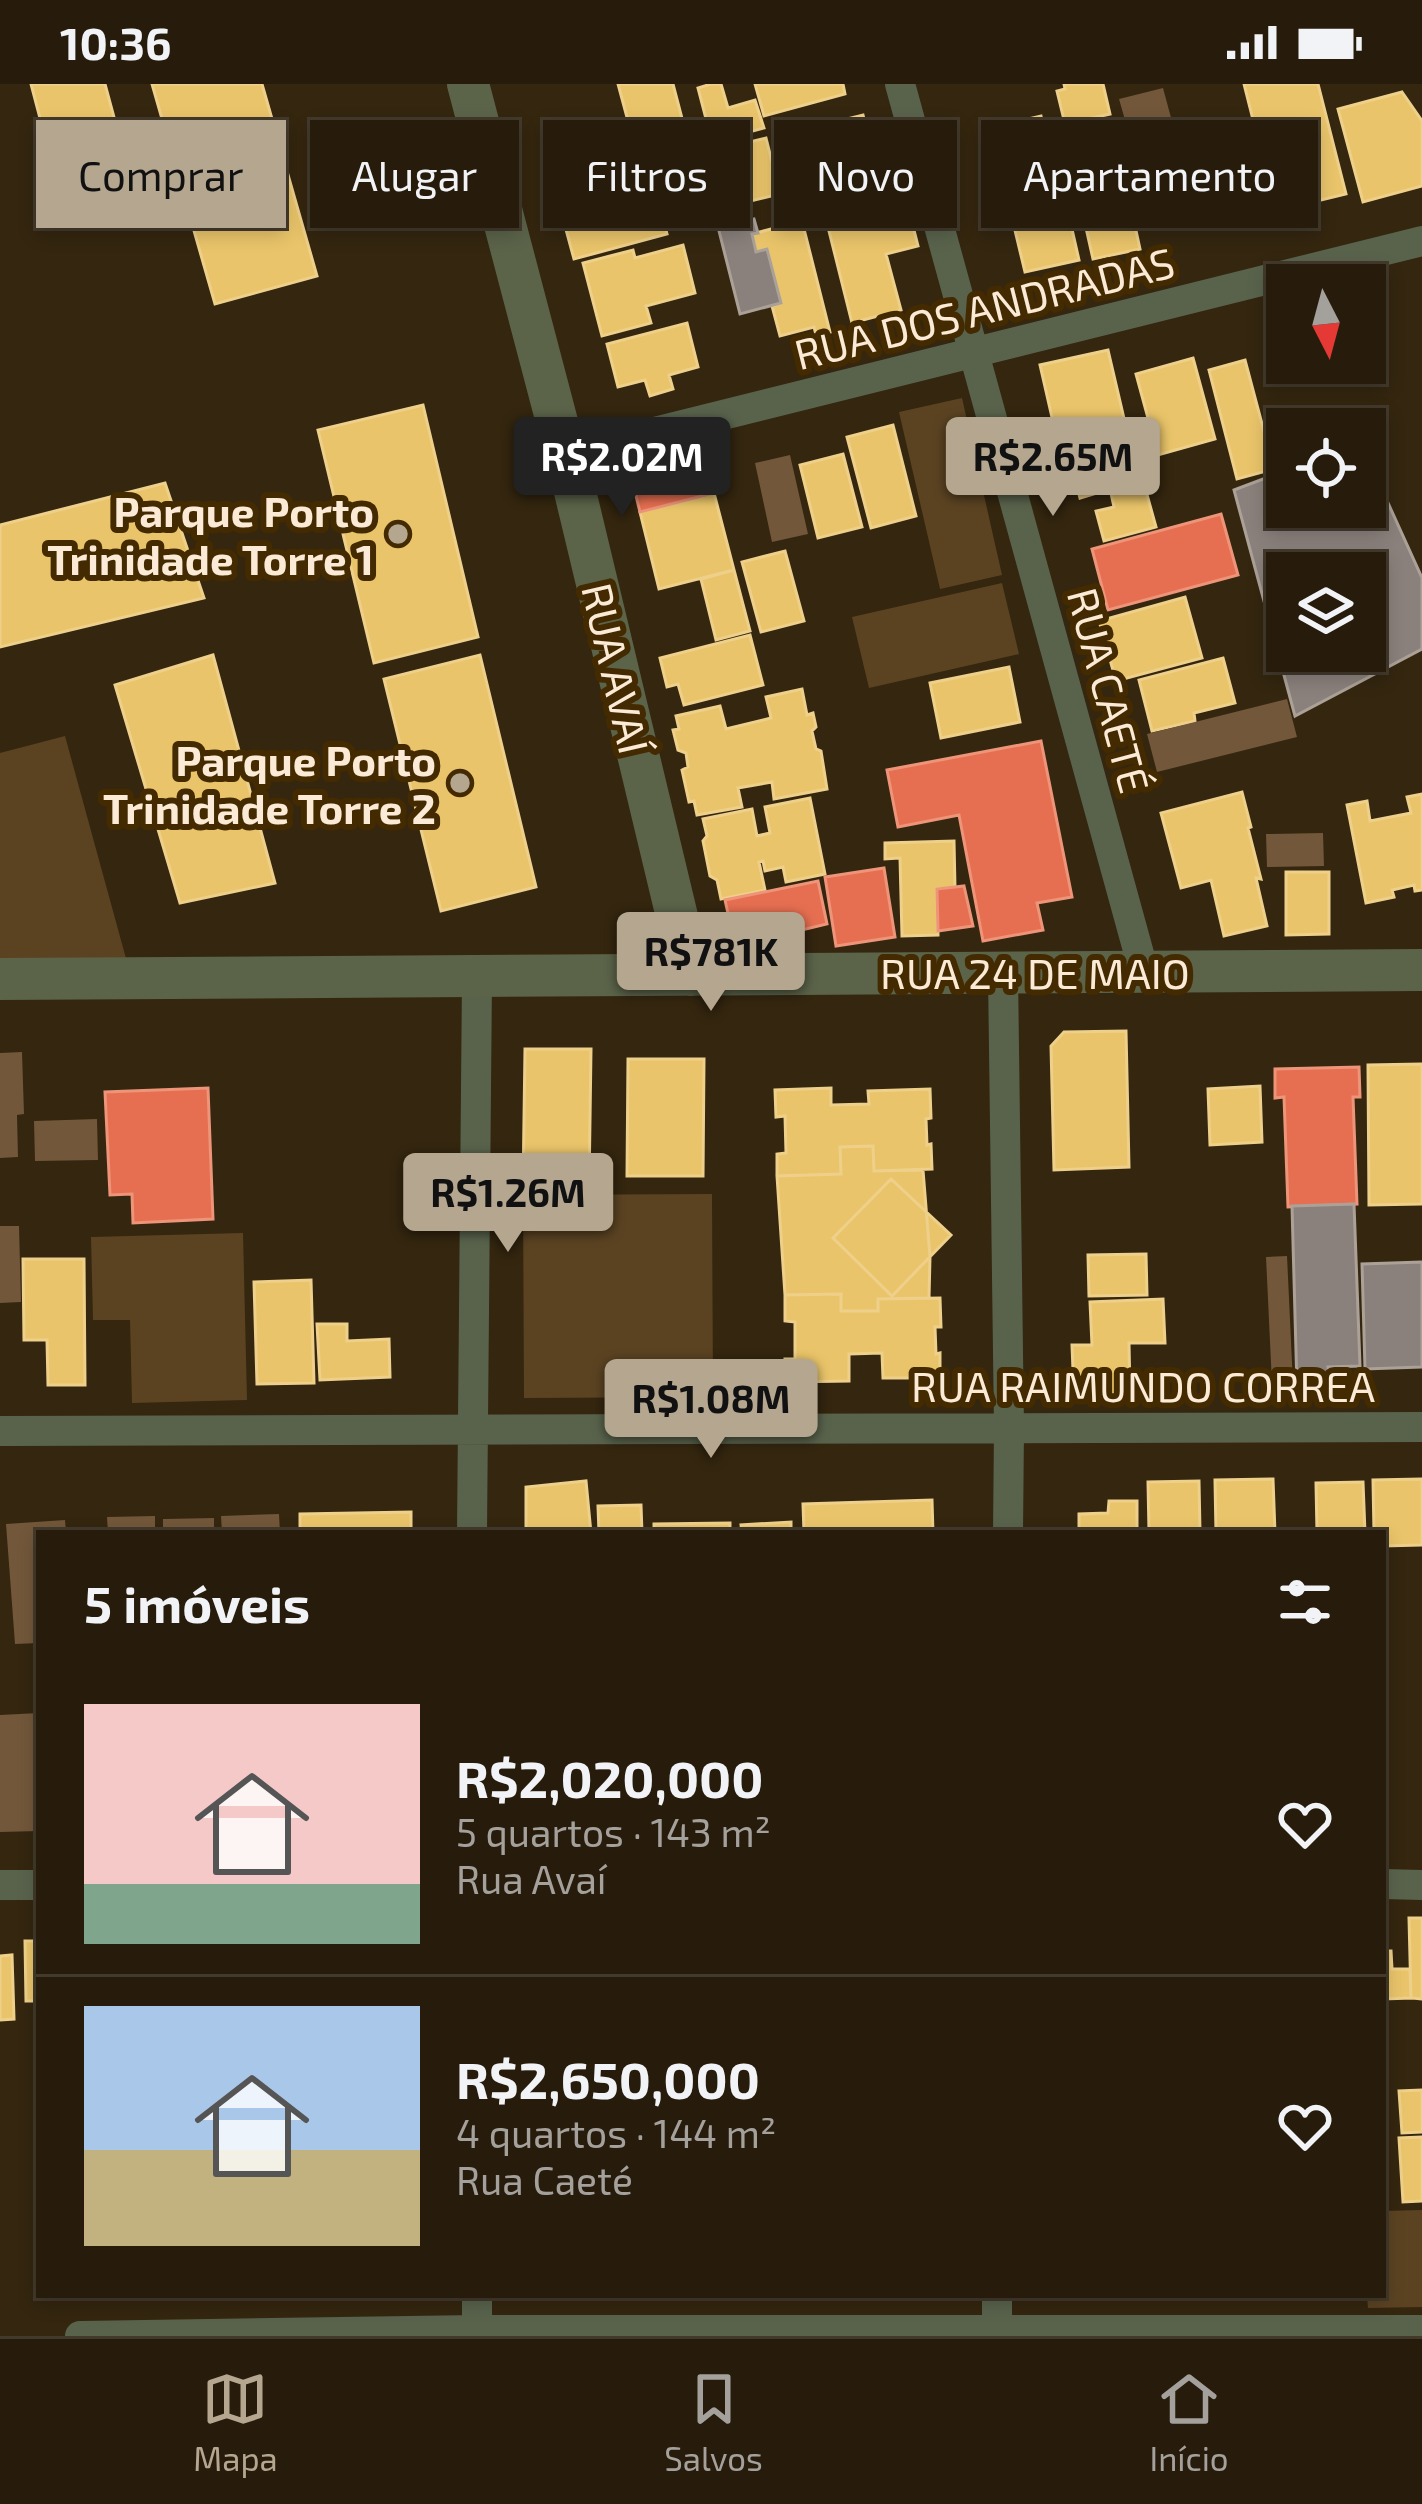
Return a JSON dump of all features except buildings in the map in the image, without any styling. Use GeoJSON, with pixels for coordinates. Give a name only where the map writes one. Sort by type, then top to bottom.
{"type":"FeatureCollection","features":[{"type":"Feature","properties":{"kind":"street","name":"RUA AVAÍ"},"geometry":{"type":"LineString","coordinates":[[468,84],[566,454],[691,975]]}},
{"type":"Feature","properties":{"kind":"street","name":"RUA CAETÉ"},"geometry":{"type":"LineString","coordinates":[[900,84],[1144,972]]}},
{"type":"Feature","properties":{"kind":"street","name":"RUA DOS ANDRADAS"},"geometry":{"type":"LineString","coordinates":[[566,454],[1422,242]]}},
{"type":"Feature","properties":{"kind":"street","name":"RUA 24 DE MAIO"},"geometry":{"type":"LineString","coordinates":[[0,979],[1422,970]]}},
{"type":"Feature","properties":{"kind":"street"},"geometry":{"type":"LineString","coordinates":[[1003,972],[1008,1530]]}},
{"type":"Feature","properties":{"kind":"street"},"geometry":{"type":"LineString","coordinates":[[472,1530],[477,977]]}},
{"type":"Feature","properties":{"kind":"street","name":"RUA RAIMUNDO CORREA"},"geometry":{"type":"LineString","coordinates":[[0,1431],[1422,1427]]}},
{"type":"Feature","properties":{"kind":"street"},"geometry":{"type":"LineString","coordinates":[[1386,1884],[1422,1885]]}},
{"type":"Feature","properties":{"kind":"street"},"geometry":{"type":"LineString","coordinates":[[0,1885],[36,1885]]}},
{"type":"Feature","properties":{"kind":"street"},"geometry":{"type":"LineString","coordinates":[[476,2298],[477,2333]]}},
{"type":"Feature","properties":{"kind":"street"},"geometry":{"type":"LineString","coordinates":[[997,2298],[997,2333]]}},
{"type":"Feature","properties":{"kind":"street"},"geometry":{"type":"LineString","coordinates":[[80,2336],[1422,2330]]}},
{"type":"Feature","properties":{"kind":"shaded area"},"geometry":{"type":"Polygon","coordinates":[[[962,398],[1002,575],[940,589],[899,412],[962,398]]]}},
{"type":"Feature","properties":{"kind":"shaded area"},"geometry":{"type":"Polygon","coordinates":[[[1002,583],[1019,654],[869,688],[852,617],[1002,583]]]}},
{"type":"Feature","properties":{"kind":"shaded area"},"geometry":{"type":"Polygon","coordinates":[[[65,736],[130,973],[0,977],[0,753],[65,736]]]}},
{"type":"Feature","properties":{"kind":"shaded area"},"geometry":{"type":"Polygon","coordinates":[[[712,1194],[713,1397],[524,1398],[523,1195],[712,1194]]]}},
{"type":"Feature","properties":{"kind":"shaded area"},"geometry":{"type":"Polygon","coordinates":[[[243,1233],[247,1400],[132,1403],[130,1320],[93,1320],[91,1237],[243,1233]]]}},
{"type":"Feature","properties":{"kind":"shaded area"},"geometry":{"type":"Polygon","coordinates":[[[1422,2210],[1422,2307],[1368,2308],[1367,2298],[1386,2298],[1386,2211],[1422,2210]]]}},
{"type":"Feature","properties":{"kind":"place","name":"Parque Porto Trinidade Torre 1"},"geometry":{"type":"Point","coordinates":[398,534]}},
{"type":"Feature","properties":{"kind":"place","name":"Parque Porto Trinidade Torre 2"},"geometry":{"type":"Point","coordinates":[460,783]}}]}
